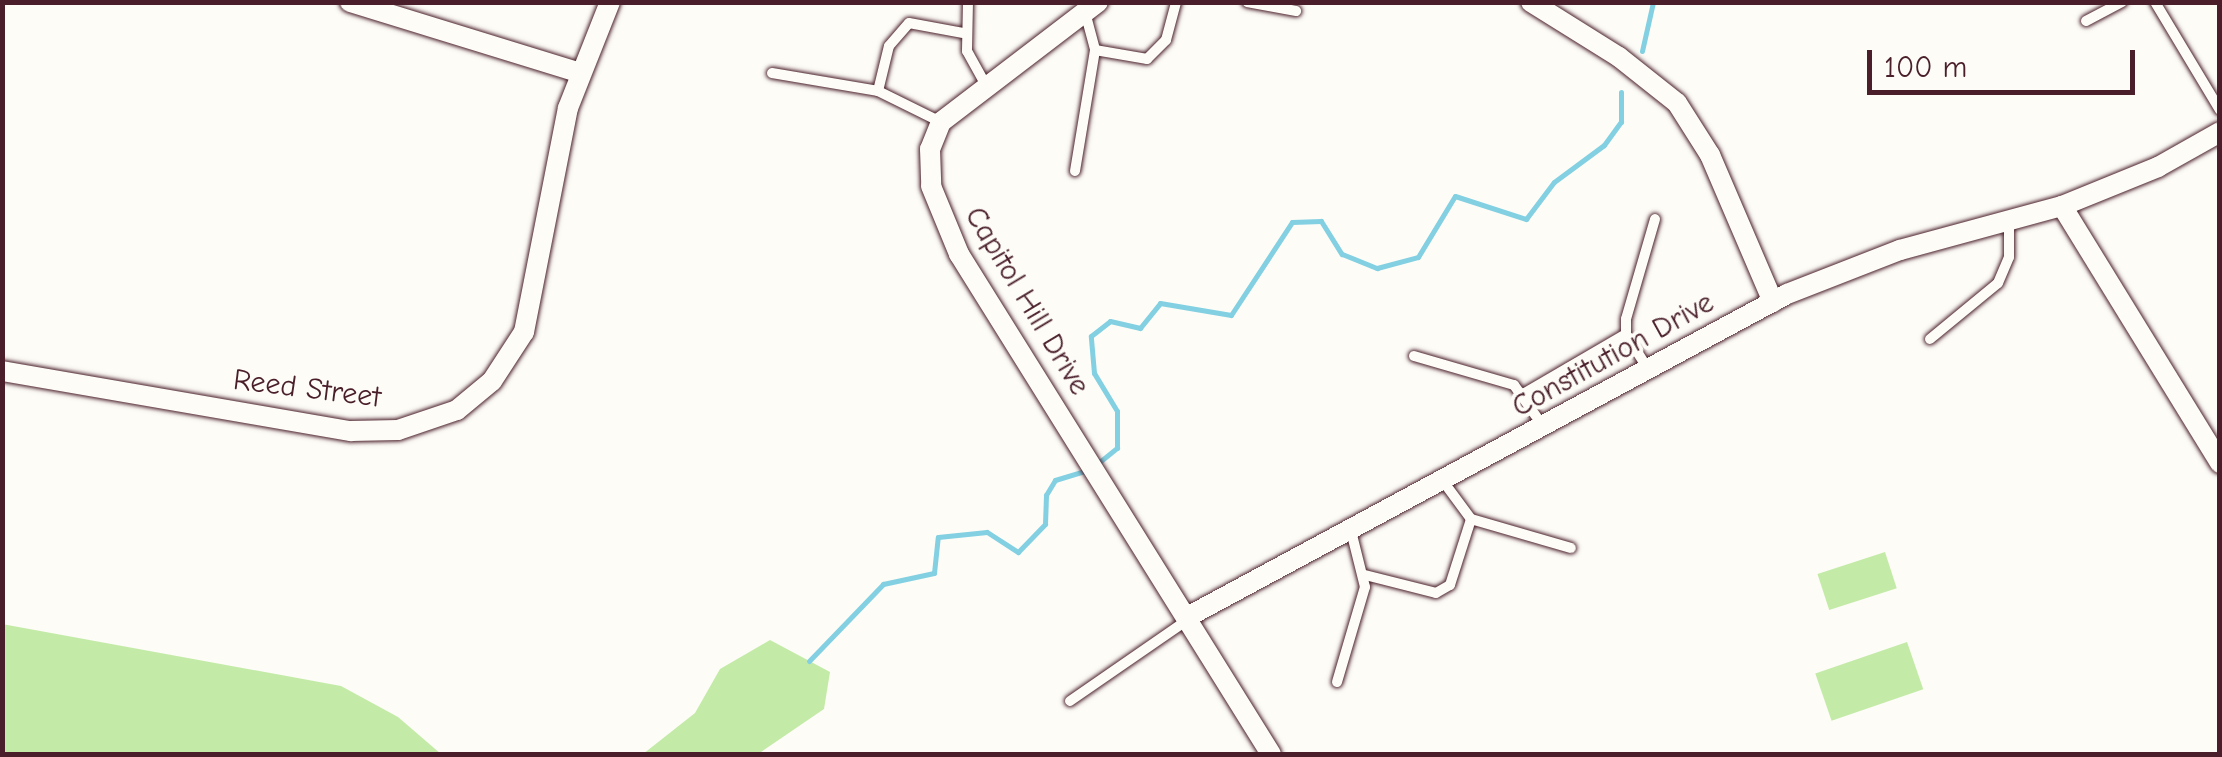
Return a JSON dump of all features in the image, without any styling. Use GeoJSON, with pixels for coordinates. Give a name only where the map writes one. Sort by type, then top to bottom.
{"type":"FeatureCollection","features":[{"type":"Feature","properties":{"kind":"street"},"geometry":{"type":"LineString","coordinates":[[350,2],[578,72]]}},
{"type":"Feature","properties":{"kind":"street","name":"Reed Street"},"geometry":{"type":"LineString","coordinates":[[2,371],[351,431],[398,430],[457,410],[492,381],[524,332],[578,72],[610,2]]}},
{"type":"Feature","properties":{"kind":"street"},"geometry":{"type":"LineString","coordinates":[[1531,2],[1619,57],[1677,103],[1710,155],[1772,302]]}},
{"type":"Feature","properties":{"kind":"street"},"geometry":{"type":"LineString","coordinates":[[941,122],[985,84],[1092,8]]}},
{"type":"Feature","properties":{"kind":"street","name":"Capitol Hill Drive"},"geometry":{"type":"LineString","coordinates":[[941,122],[930,149],[937,211],[1189,616],[1266,752]]}},
{"type":"Feature","properties":{"kind":"street","name":"Constitution Drive"},"geometry":{"type":"LineString","coordinates":[[1189,616],[1772,302],[1900,250],[2062,206],[2158,167],[2220,132]]}},
{"type":"Feature","properties":{"kind":"street"},"geometry":{"type":"LineString","coordinates":[[2062,206],[2220,464]]}},
{"type":"Feature","properties":{"kind":"lane"},"geometry":{"type":"LineString","coordinates":[[968,2],[963,34],[985,84]]}},
{"type":"Feature","properties":{"kind":"lane"},"geometry":{"type":"LineString","coordinates":[[1095,50],[1147,58],[1166,40],[1176,2]]}},
{"type":"Feature","properties":{"kind":"lane"},"geometry":{"type":"LineString","coordinates":[[1247,2],[1296,11]]}},
{"type":"Feature","properties":{"kind":"lane"},"geometry":{"type":"LineString","coordinates":[[2086,21],[2122,2]]}},
{"type":"Feature","properties":{"kind":"lane"},"geometry":{"type":"LineString","coordinates":[[2155,2],[2220,110]]}},
{"type":"Feature","properties":{"kind":"lane"},"geometry":{"type":"LineString","coordinates":[[1076,171],[1095,50],[1092,8]]}},
{"type":"Feature","properties":{"kind":"lane"},"geometry":{"type":"LineString","coordinates":[[878,91],[889,46],[909,23],[963,34]]}},
{"type":"Feature","properties":{"kind":"lane"},"geometry":{"type":"LineString","coordinates":[[772,73],[878,91],[941,122]]}},
{"type":"Feature","properties":{"kind":"lane"},"geometry":{"type":"LineString","coordinates":[[1648,370],[1626,334],[1654,219]]}},
{"type":"Feature","properties":{"kind":"lane"},"geometry":{"type":"LineString","coordinates":[[1930,339],[1998,283],[2009,257],[2009,221]]}},
{"type":"Feature","properties":{"kind":"lane"},"geometry":{"type":"LineString","coordinates":[[1523,394],[1626,334]]}},
{"type":"Feature","properties":{"kind":"lane"},"geometry":{"type":"LineString","coordinates":[[1414,356],[1523,394],[1544,427]]}},
{"type":"Feature","properties":{"kind":"lane"},"geometry":{"type":"LineString","coordinates":[[1444,481],[1471,518],[1571,548]]}},
{"type":"Feature","properties":{"kind":"lane"},"geometry":{"type":"LineString","coordinates":[[1366,575],[1436,593],[1450,585],[1471,518]]}},
{"type":"Feature","properties":{"kind":"lane"},"geometry":{"type":"LineString","coordinates":[[1338,682],[1366,575],[1352,531]]}},
{"type":"Feature","properties":{"kind":"lane","name":"Constitution Drive"},"geometry":{"type":"LineString","coordinates":[[1070,702],[1178,631],[1189,616]]}},
{"type":"Feature","properties":{"kind":"green space"},"geometry":{"type":"Polygon","coordinates":[[[1885,552],[1897,588],[1829,610],[1817,574],[1885,552]]]}},
{"type":"Feature","properties":{"kind":"green space"},"geometry":{"type":"Polygon","coordinates":[[[2,624],[341,686],[398,717],[441,754],[3,754],[2,624]]]}},
{"type":"Feature","properties":{"kind":"green space"},"geometry":{"type":"Polygon","coordinates":[[[770,640],[830,672],[824,709],[758,754],[643,754],[695,713],[720,669],[770,640]]]}},
{"type":"Feature","properties":{"kind":"green space"},"geometry":{"type":"Polygon","coordinates":[[[1907,642],[1923,689],[1832,721],[1815,674],[1907,642]]]}},
{"type":"Feature","properties":{"kind":"waterway"},"geometry":{"type":"LineString","coordinates":[[1642,51],[1653,2]]}},
{"type":"Feature","properties":{"kind":"waterway"},"geometry":{"type":"LineString","coordinates":[[1097,464],[1117,448],[1117,411],[1094,373],[1091,336],[1110,321],[1140,328],[1160,303],[1231,315],[1292,222],[1321,221],[1342,254],[1377,268],[1418,257],[1455,196],[1526,219],[1554,182],[1604,145],[1621,122],[1621,92]]}},
{"type":"Feature","properties":{"kind":"waterway"},"geometry":{"type":"LineString","coordinates":[[809,661],[883,584],[934,573],[938,537],[987,532],[1018,552],[1045,524],[1046,495],[1055,480],[1088,470]]}}]}
